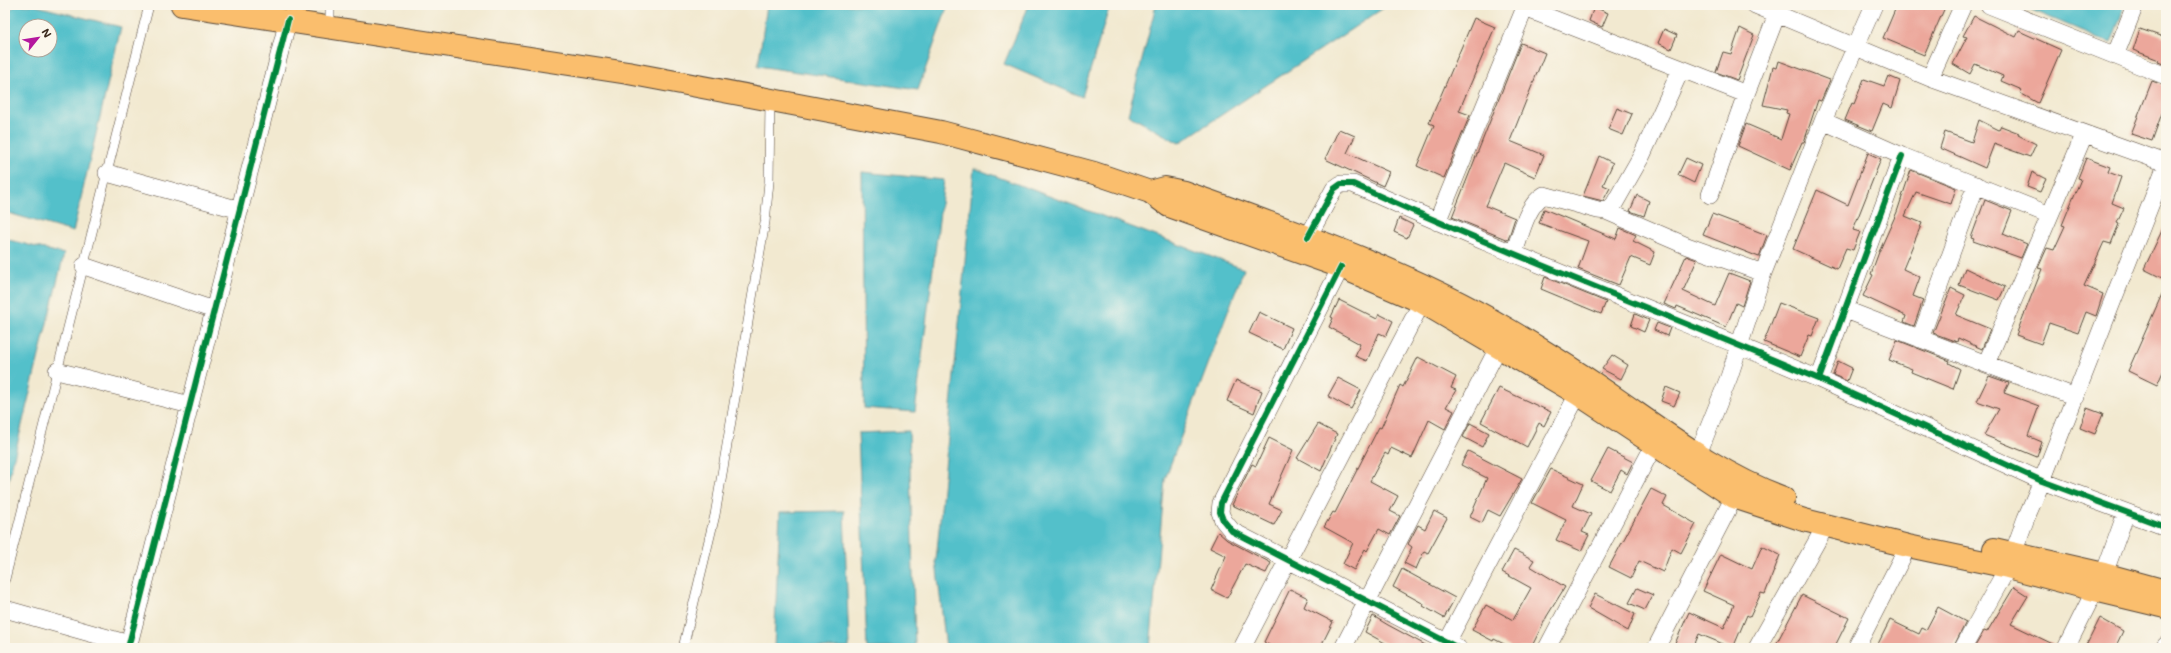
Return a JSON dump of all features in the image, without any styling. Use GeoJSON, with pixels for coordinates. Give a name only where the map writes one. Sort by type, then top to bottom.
{"type":"FeatureCollection","features":[{"type":"Feature","properties":{"kind":"main road"},"geometry":{"type":"LineString","coordinates":[[182,5],[628,73],[941,132],[1071,165],[1150,192],[1169,206],[1341,267],[1422,302],[1499,346],[1578,394],[1734,497],[1826,525],[1908,546],[2011,560]]}},
{"type":"Feature","properties":{"kind":"main road"},"geometry":{"type":"LineString","coordinates":[[1150,192],[1165,188],[1184,192],[1308,237],[1386,268],[1508,329],[1588,379],[1698,454],[1755,488],[1808,506],[1911,532],[2011,560],[2100,582],[2166,591]]}},
{"type":"Feature","properties":{"kind":"main road"},"geometry":{"type":"LineString","coordinates":[[2100,582],[2166,607]]}},
{"type":"Feature","properties":{"kind":"street"},"geometry":{"type":"LineString","coordinates":[[1755,5],[1930,78],[2166,164],[2076,397],[2026,518],[2011,560],[1963,648]]}},
{"type":"Feature","properties":{"kind":"street"},"geometry":{"type":"LineString","coordinates":[[1698,454],[1729,377],[1763,273],[1823,121],[1874,5]]}},
{"type":"Feature","properties":{"kind":"street"},"geometry":{"type":"LineString","coordinates":[[1930,78],[1963,5]]}},
{"type":"Feature","properties":{"kind":"street"},"geometry":{"type":"LineString","coordinates":[[1989,5],[2166,76]]}},
{"type":"Feature","properties":{"kind":"street"},"geometry":{"type":"LineString","coordinates":[[2115,56],[2134,5]]}},
{"type":"Feature","properties":{"kind":"street"},"geometry":{"type":"LineString","coordinates":[[1437,222],[1526,6],[1746,94]]}},
{"type":"Feature","properties":{"kind":"street"},"geometry":{"type":"LineString","coordinates":[[1710,195],[1746,94],[1777,14]]}},
{"type":"Feature","properties":{"kind":"street"},"geometry":{"type":"LineString","coordinates":[[5,609],[129,646],[288,20]]}},
{"type":"Feature","properties":{"kind":"street"},"geometry":{"type":"LineString","coordinates":[[1606,211],[1618,199],[1642,155],[1681,69]]}},
{"type":"Feature","properties":{"kind":"street"},"geometry":{"type":"LineString","coordinates":[[1823,121],[1902,156],[2050,215]]}},
{"type":"Feature","properties":{"kind":"street"},"geometry":{"type":"LineString","coordinates":[[1986,364],[2084,135]]}},
{"type":"Feature","properties":{"kind":"street"},"geometry":{"type":"LineString","coordinates":[[1819,379],[1846,310],[1902,156]]}},
{"type":"Feature","properties":{"kind":"street"},"geometry":{"type":"LineString","coordinates":[[107,173],[240,210]]}},
{"type":"Feature","properties":{"kind":"street"},"geometry":{"type":"LineString","coordinates":[[1308,237],[1334,189],[1347,183],[1353,184],[1437,222],[1740,345],[1819,379],[2039,487],[2124,518],[2166,527]]}},
{"type":"Feature","properties":{"kind":"street"},"geometry":{"type":"LineString","coordinates":[[1920,339],[1976,186]]}},
{"type":"Feature","properties":{"kind":"street"},"geometry":{"type":"LineString","coordinates":[[1514,253],[1531,207],[1537,199],[1544,195],[1606,211],[1687,246],[1763,273]]}},
{"type":"Feature","properties":{"kind":"street"},"geometry":{"type":"LineString","coordinates":[[84,266],[214,310]]}},
{"type":"Feature","properties":{"kind":"street"},"geometry":{"type":"LineString","coordinates":[[1341,267],[1221,503],[1220,512],[1223,520],[1232,531],[1368,601],[1449,646],[1578,394]]}},
{"type":"Feature","properties":{"kind":"street"},"geometry":{"type":"LineString","coordinates":[[1242,648],[1422,302]]}},
{"type":"Feature","properties":{"kind":"street"},"geometry":{"type":"LineString","coordinates":[[1846,310],[2076,397]]}},
{"type":"Feature","properties":{"kind":"street"},"geometry":{"type":"LineString","coordinates":[[1343,648],[1499,346]]}},
{"type":"Feature","properties":{"kind":"street"},"geometry":{"type":"LineString","coordinates":[[57,371],[190,406]]}},
{"type":"Feature","properties":{"kind":"street"},"geometry":{"type":"LineString","coordinates":[[1547,648],[1654,445]]}},
{"type":"Feature","properties":{"kind":"street"},"geometry":{"type":"LineString","coordinates":[[1656,648],[1734,497]]}},
{"type":"Feature","properties":{"kind":"street"},"geometry":{"type":"LineString","coordinates":[[2066,648],[2100,582],[2124,518]]}},
{"type":"Feature","properties":{"kind":"street"},"geometry":{"type":"LineString","coordinates":[[1757,648],[1826,525]]}},
{"type":"Feature","properties":{"kind":"street"},"geometry":{"type":"LineString","coordinates":[[1856,648],[1908,546]]}},
{"type":"Feature","properties":{"kind":"lane"},"geometry":{"type":"LineString","coordinates":[[5,579],[149,5]]}},
{"type":"Feature","properties":{"kind":"lane"},"geometry":{"type":"LineString","coordinates":[[330,5],[330,27]]}},
{"type":"Feature","properties":{"kind":"lane"},"geometry":{"type":"LineString","coordinates":[[683,648],[716,515],[765,222],[769,182],[770,100]]}},
{"type":"Feature","properties":{"kind":"water"},"geometry":{"type":"Polygon","coordinates":[[[17,5],[33,5],[121,27],[73,232],[5,212],[5,12],[17,5]]]}},
{"type":"Feature","properties":{"kind":"water"},"geometry":{"type":"Polygon","coordinates":[[[767,5],[948,5],[918,90],[758,66],[767,5]]]}},
{"type":"Feature","properties":{"kind":"water"},"geometry":{"type":"Polygon","coordinates":[[[1029,5],[1110,5],[1082,97],[1004,64],[1029,5]]]}},
{"type":"Feature","properties":{"kind":"water"},"geometry":{"type":"Polygon","coordinates":[[[1156,5],[1388,5],[1179,143],[1128,115],[1156,5]]]}},
{"type":"Feature","properties":{"kind":"water"},"geometry":{"type":"Polygon","coordinates":[[[2020,5],[2125,5],[2111,43],[2020,5]]]}},
{"type":"Feature","properties":{"kind":"water"},"geometry":{"type":"Polygon","coordinates":[[[974,168],[1244,269],[1165,479],[1150,648],[946,648],[936,561],[974,168]]]}},
{"type":"Feature","properties":{"kind":"water"},"geometry":{"type":"Polygon","coordinates":[[[862,172],[944,180],[915,412],[864,408],[862,172]]]}},
{"type":"Feature","properties":{"kind":"water"},"geometry":{"type":"Polygon","coordinates":[[[5,239],[64,254],[5,494],[5,239]]]}},
{"type":"Feature","properties":{"kind":"water"},"geometry":{"type":"Polygon","coordinates":[[[909,431],[915,648],[867,648],[858,433],[909,431]]]}},
{"type":"Feature","properties":{"kind":"water"},"geometry":{"type":"Polygon","coordinates":[[[844,511],[849,648],[774,648],[780,512],[844,511]]]}},
{"type":"Feature","properties":{"kind":"building"},"geometry":{"type":"Polygon","coordinates":[[[1897,5],[1946,5],[1924,55],[1883,38],[1897,5]]]}},
{"type":"Feature","properties":{"kind":"building"},"geometry":{"type":"Polygon","coordinates":[[[1594,7],[1608,13],[1602,27],[1589,21],[1594,7]]]}},
{"type":"Feature","properties":{"kind":"building"},"geometry":{"type":"Polygon","coordinates":[[[1974,16],[2016,37],[2019,31],[2061,50],[2038,103],[2020,93],[2022,90],[2001,81],[2003,76],[1975,64],[1970,74],[1953,64],[1967,37],[1963,36],[1974,16]]]}},
{"type":"Feature","properties":{"kind":"building"},"geometry":{"type":"Polygon","coordinates":[[[1474,18],[1495,27],[1459,111],[1470,115],[1444,178],[1417,166],[1434,125],[1429,123],[1474,18]]]}},
{"type":"Feature","properties":{"kind":"building"},"geometry":{"type":"Polygon","coordinates":[[[1740,28],[1754,35],[1737,80],[1716,72],[1723,52],[1731,54],[1740,28]]]}},
{"type":"Feature","properties":{"kind":"building"},"geometry":{"type":"Polygon","coordinates":[[[1664,29],[1677,35],[1671,49],[1658,43],[1664,29]]]}},
{"type":"Feature","properties":{"kind":"building"},"geometry":{"type":"Polygon","coordinates":[[[2140,29],[2166,38],[2166,65],[2158,62],[2159,60],[2133,50],[2140,29]]]}},
{"type":"Feature","properties":{"kind":"building"},"geometry":{"type":"Polygon","coordinates":[[[1521,43],[1545,53],[1510,141],[1544,155],[1535,177],[1504,163],[1486,206],[1515,218],[1508,240],[1452,217],[1521,43]]]}},
{"type":"Feature","properties":{"kind":"building"},"geometry":{"type":"Polygon","coordinates":[[[1779,61],[1830,80],[1821,101],[1818,100],[1804,142],[1802,142],[1790,170],[1738,146],[1746,124],[1781,139],[1789,114],[1786,113],[1787,110],[1763,105],[1773,67],[1777,68],[1779,61]]]}},
{"type":"Feature","properties":{"kind":"building"},"geometry":{"type":"Polygon","coordinates":[[[1888,76],[1900,81],[1892,108],[1883,104],[1872,131],[1845,120],[1852,103],[1854,104],[1864,79],[1884,86],[1888,76]]]}},
{"type":"Feature","properties":{"kind":"building"},"geometry":{"type":"Polygon","coordinates":[[[2152,81],[2166,86],[2166,114],[2162,113],[2152,141],[2131,134],[2152,81]]]}},
{"type":"Feature","properties":{"kind":"building"},"geometry":{"type":"Polygon","coordinates":[[[1617,108],[1632,114],[1623,135],[1608,129],[1617,108]]]}},
{"type":"Feature","properties":{"kind":"building"},"geometry":{"type":"Polygon","coordinates":[[[1979,120],[1999,130],[2001,126],[2019,133],[2018,135],[2036,144],[2030,157],[1994,144],[1985,168],[1940,148],[1945,132],[1972,142],[1979,120]]]}},
{"type":"Feature","properties":{"kind":"building"},"geometry":{"type":"Polygon","coordinates":[[[1339,129],[1355,136],[1347,153],[1389,172],[1383,186],[1325,159],[1339,129]]]}},
{"type":"Feature","properties":{"kind":"building"},"geometry":{"type":"Polygon","coordinates":[[[1868,153],[1881,159],[1853,230],[1860,232],[1853,250],[1846,248],[1837,269],[1793,249],[1817,190],[1848,205],[1868,153]]]}},
{"type":"Feature","properties":{"kind":"building"},"geometry":{"type":"Polygon","coordinates":[[[1599,156],[1613,163],[1603,185],[1610,188],[1603,201],[1583,196],[1599,156]]]}},
{"type":"Feature","properties":{"kind":"building"},"geometry":{"type":"Polygon","coordinates":[[[1686,158],[1701,165],[1694,183],[1678,175],[1686,158]]]}},
{"type":"Feature","properties":{"kind":"building"},"geometry":{"type":"Polygon","coordinates":[[[2086,158],[2110,167],[2108,172],[2121,177],[2112,203],[2124,208],[2117,223],[2119,224],[2111,244],[2104,242],[2084,286],[2103,294],[2096,316],[2086,312],[2078,333],[2049,323],[2041,344],[2016,335],[2042,269],[2038,268],[2047,248],[2054,250],[2065,226],[2062,225],[2081,179],[2078,178],[2086,158]]]}},
{"type":"Feature","properties":{"kind":"building"},"geometry":{"type":"Polygon","coordinates":[[[1911,170],[1956,188],[1951,204],[1916,192],[1905,216],[1922,223],[1903,269],[1920,277],[1913,296],[1923,300],[1914,326],[1904,322],[1906,316],[1863,296],[1873,275],[1871,274],[1879,252],[1897,212],[1911,170]]]}},
{"type":"Feature","properties":{"kind":"building"},"geometry":{"type":"Polygon","coordinates":[[[2032,172],[2046,179],[2040,192],[2027,187],[2032,172]]]}},
{"type":"Feature","properties":{"kind":"building"},"geometry":{"type":"Polygon","coordinates":[[[1637,195],[1649,201],[1644,216],[1630,211],[1637,195]]]}},
{"type":"Feature","properties":{"kind":"building"},"geometry":{"type":"Polygon","coordinates":[[[1985,200],[2012,211],[2003,234],[2027,244],[2021,258],[1973,241],[1974,239],[1971,238],[1985,200]]]}},
{"type":"Feature","properties":{"kind":"building"},"geometry":{"type":"Polygon","coordinates":[[[1544,209],[1616,239],[1620,228],[1636,235],[1633,241],[1655,252],[1650,265],[1631,257],[1619,285],[1578,269],[1588,241],[1539,223],[1544,209]]]}},
{"type":"Feature","properties":{"kind":"building"},"geometry":{"type":"Polygon","coordinates":[[[1712,214],[1767,235],[1759,257],[1703,235],[1712,214]]]}},
{"type":"Feature","properties":{"kind":"building"},"geometry":{"type":"Polygon","coordinates":[[[1399,218],[1413,225],[1407,238],[1394,232],[1399,218]]]}},
{"type":"Feature","properties":{"kind":"building"},"geometry":{"type":"Polygon","coordinates":[[[2166,222],[2166,280],[2144,269],[2166,222]]]}},
{"type":"Feature","properties":{"kind":"building"},"geometry":{"type":"Polygon","coordinates":[[[1686,256],[1697,260],[1683,291],[1715,306],[1729,273],[1750,281],[1742,306],[1736,303],[1726,327],[1677,306],[1676,309],[1664,304],[1686,256]]]}},
{"type":"Feature","properties":{"kind":"building"},"geometry":{"type":"Polygon","coordinates":[[[1965,268],[2005,287],[1999,300],[1959,285],[1965,268]]]}},
{"type":"Feature","properties":{"kind":"building"},"geometry":{"type":"Polygon","coordinates":[[[1545,277],[1606,302],[1601,314],[1541,289],[1545,277]]]}},
{"type":"Feature","properties":{"kind":"building"},"geometry":{"type":"Polygon","coordinates":[[[2166,285],[2166,365],[2157,385],[2128,371],[2166,285]]]}},
{"type":"Feature","properties":{"kind":"building"},"geometry":{"type":"Polygon","coordinates":[[[1951,288],[1965,295],[1956,315],[1990,329],[1982,349],[1958,338],[1957,342],[1933,333],[1951,288]]]}},
{"type":"Feature","properties":{"kind":"building"},"geometry":{"type":"Polygon","coordinates":[[[1339,300],[1377,319],[1379,314],[1393,321],[1386,336],[1379,333],[1367,361],[1355,356],[1360,344],[1329,327],[1333,318],[1331,317],[1339,300]]]}},
{"type":"Feature","properties":{"kind":"building"},"geometry":{"type":"Polygon","coordinates":[[[1779,303],[1819,318],[1812,336],[1809,335],[1800,357],[1764,342],[1779,303]]]}},
{"type":"Feature","properties":{"kind":"building"},"geometry":{"type":"Polygon","coordinates":[[[1259,312],[1292,328],[1283,349],[1249,333],[1259,312]]]}},
{"type":"Feature","properties":{"kind":"building"},"geometry":{"type":"Polygon","coordinates":[[[1635,314],[1649,320],[1644,332],[1631,326],[1635,314]]]}},
{"type":"Feature","properties":{"kind":"building"},"geometry":{"type":"Polygon","coordinates":[[[1657,323],[1670,328],[1667,336],[1654,330],[1657,323]]]}},
{"type":"Feature","properties":{"kind":"building"},"geometry":{"type":"Polygon","coordinates":[[[1897,340],[1950,361],[1949,363],[1960,369],[1953,389],[1911,372],[1912,369],[1889,360],[1897,340]]]}},
{"type":"Feature","properties":{"kind":"building"},"geometry":{"type":"Polygon","coordinates":[[[1612,355],[1628,365],[1621,379],[1602,369],[1612,355]]]}},
{"type":"Feature","properties":{"kind":"building"},"geometry":{"type":"Polygon","coordinates":[[[1418,357],[1456,377],[1451,388],[1456,390],[1446,407],[1454,411],[1445,429],[1429,420],[1412,458],[1391,448],[1388,455],[1385,453],[1370,481],[1398,496],[1390,511],[1400,516],[1390,535],[1379,529],[1367,551],[1365,549],[1354,570],[1343,564],[1353,543],[1324,527],[1333,512],[1335,513],[1379,427],[1381,428],[1400,385],[1403,387],[1418,357]]]}},
{"type":"Feature","properties":{"kind":"building"},"geometry":{"type":"Polygon","coordinates":[[[1838,361],[1852,368],[1847,381],[1833,375],[1838,361]]]}},
{"type":"Feature","properties":{"kind":"building"},"geometry":{"type":"Polygon","coordinates":[[[1989,376],[2009,383],[2004,393],[2039,406],[2028,436],[2042,442],[2037,457],[1984,435],[1999,409],[1977,401],[1989,376]]]}},
{"type":"Feature","properties":{"kind":"building"},"geometry":{"type":"Polygon","coordinates":[[[1338,378],[1361,390],[1351,409],[1328,396],[1338,378]]]}},
{"type":"Feature","properties":{"kind":"building"},"geometry":{"type":"Polygon","coordinates":[[[1236,380],[1262,391],[1254,413],[1227,401],[1236,380]]]}},
{"type":"Feature","properties":{"kind":"building"},"geometry":{"type":"Polygon","coordinates":[[[1666,387],[1680,393],[1674,406],[1661,401],[1666,387]]]}},
{"type":"Feature","properties":{"kind":"building"},"geometry":{"type":"Polygon","coordinates":[[[1499,388],[1551,412],[1544,426],[1539,423],[1527,447],[1481,422],[1499,388]]]}},
{"type":"Feature","properties":{"kind":"building"},"geometry":{"type":"Polygon","coordinates":[[[2087,408],[2103,414],[2095,434],[2080,428],[2087,408]]]}},
{"type":"Feature","properties":{"kind":"building"},"geometry":{"type":"Polygon","coordinates":[[[1470,423],[1489,433],[1482,447],[1463,437],[1470,423]]]}},
{"type":"Feature","properties":{"kind":"building"},"geometry":{"type":"Polygon","coordinates":[[[1318,424],[1337,434],[1321,471],[1297,458],[1318,424]]]}},
{"type":"Feature","properties":{"kind":"building"},"geometry":{"type":"Polygon","coordinates":[[[1269,438],[1293,450],[1269,504],[1282,510],[1274,525],[1232,505],[1252,464],[1256,466],[1269,438]]]}},
{"type":"Feature","properties":{"kind":"building"},"geometry":{"type":"Polygon","coordinates":[[[1608,449],[1633,462],[1627,474],[1621,470],[1610,491],[1591,481],[1608,449]]]}},
{"type":"Feature","properties":{"kind":"building"},"geometry":{"type":"Polygon","coordinates":[[[1468,451],[1522,479],[1500,516],[1488,510],[1482,523],[1470,517],[1487,478],[1461,465],[1468,451]]]}},
{"type":"Feature","properties":{"kind":"building"},"geometry":{"type":"Polygon","coordinates":[[[1551,469],[1583,484],[1573,506],[1591,514],[1582,532],[1589,535],[1581,551],[1556,540],[1566,520],[1532,503],[1551,469]]]}},
{"type":"Feature","properties":{"kind":"building"},"geometry":{"type":"Polygon","coordinates":[[[1651,489],[1667,497],[1663,505],[1696,524],[1681,553],[1672,548],[1663,572],[1639,561],[1631,578],[1609,567],[1651,489]]]}},
{"type":"Feature","properties":{"kind":"building"},"geometry":{"type":"Polygon","coordinates":[[[1434,511],[1447,518],[1428,553],[1424,551],[1416,569],[1404,563],[1412,547],[1408,544],[1418,525],[1425,529],[1434,511]]]}},
{"type":"Feature","properties":{"kind":"building"},"geometry":{"type":"Polygon","coordinates":[[[1218,532],[1227,540],[1271,563],[1266,573],[1245,564],[1227,598],[1211,590],[1226,556],[1210,548],[1218,532]]]}},
{"type":"Feature","properties":{"kind":"building"},"geometry":{"type":"Polygon","coordinates":[[[1762,546],[1780,555],[1765,594],[1761,593],[1750,617],[1747,615],[1733,648],[1699,634],[1693,648],[1673,648],[1689,612],[1724,628],[1734,605],[1703,591],[1721,554],[1752,569],[1762,546]]]}},
{"type":"Feature","properties":{"kind":"building"},"geometry":{"type":"Polygon","coordinates":[[[1514,550],[1534,560],[1530,566],[1565,587],[1547,616],[1531,648],[1512,648],[1494,639],[1493,641],[1472,630],[1486,605],[1513,620],[1531,588],[1502,572],[1514,550]]]}},
{"type":"Feature","properties":{"kind":"building"},"geometry":{"type":"Polygon","coordinates":[[[1402,569],[1455,598],[1444,618],[1423,606],[1424,604],[1393,587],[1402,569]]]}},
{"type":"Feature","properties":{"kind":"building"},"geometry":{"type":"Polygon","coordinates":[[[2014,587],[2028,596],[2011,624],[2057,646],[2056,648],[1974,648],[1984,631],[1987,632],[2014,587]]]}},
{"type":"Feature","properties":{"kind":"building"},"geometry":{"type":"Polygon","coordinates":[[[1637,588],[1653,595],[1645,610],[1629,603],[1637,588]]]}},
{"type":"Feature","properties":{"kind":"building"},"geometry":{"type":"Polygon","coordinates":[[[1290,589],[1308,598],[1304,607],[1333,622],[1320,648],[1274,648],[1264,642],[1290,589]]]}},
{"type":"Feature","properties":{"kind":"building"},"geometry":{"type":"Polygon","coordinates":[[[1595,594],[1635,614],[1628,631],[1588,608],[1595,594]]]}},
{"type":"Feature","properties":{"kind":"building"},"geometry":{"type":"Polygon","coordinates":[[[1802,595],[1849,618],[1834,648],[1774,648],[1802,595]]]}},
{"type":"Feature","properties":{"kind":"building"},"geometry":{"type":"Polygon","coordinates":[[[1938,607],[1966,622],[1953,648],[1876,648],[1890,620],[1919,634],[1922,628],[1926,630],[1938,607]]]}},
{"type":"Feature","properties":{"kind":"building"},"geometry":{"type":"Polygon","coordinates":[[[1373,616],[1431,648],[1394,648],[1365,632],[1373,616]]]}},
{"type":"Feature","properties":{"kind":"building"},"geometry":{"type":"Polygon","coordinates":[[[2100,618],[2123,631],[2115,648],[2085,648],[2100,618]]]}},
{"type":"Feature","properties":{"kind":"cycle path"},"geometry":{"type":"LineString","coordinates":[[128,648],[288,20]]}},
{"type":"Feature","properties":{"kind":"cycle path"},"geometry":{"type":"LineString","coordinates":[[1902,156],[1819,379],[2042,481],[2166,527]]}},
{"type":"Feature","properties":{"kind":"cycle path"},"geometry":{"type":"LineString","coordinates":[[1308,237],[1334,189],[1341,184],[1353,184],[1469,235],[1819,379]]}},
{"type":"Feature","properties":{"kind":"cycle path"},"geometry":{"type":"LineString","coordinates":[[1341,267],[1221,503],[1220,512],[1223,520],[1232,531],[1458,648]]}}]}
